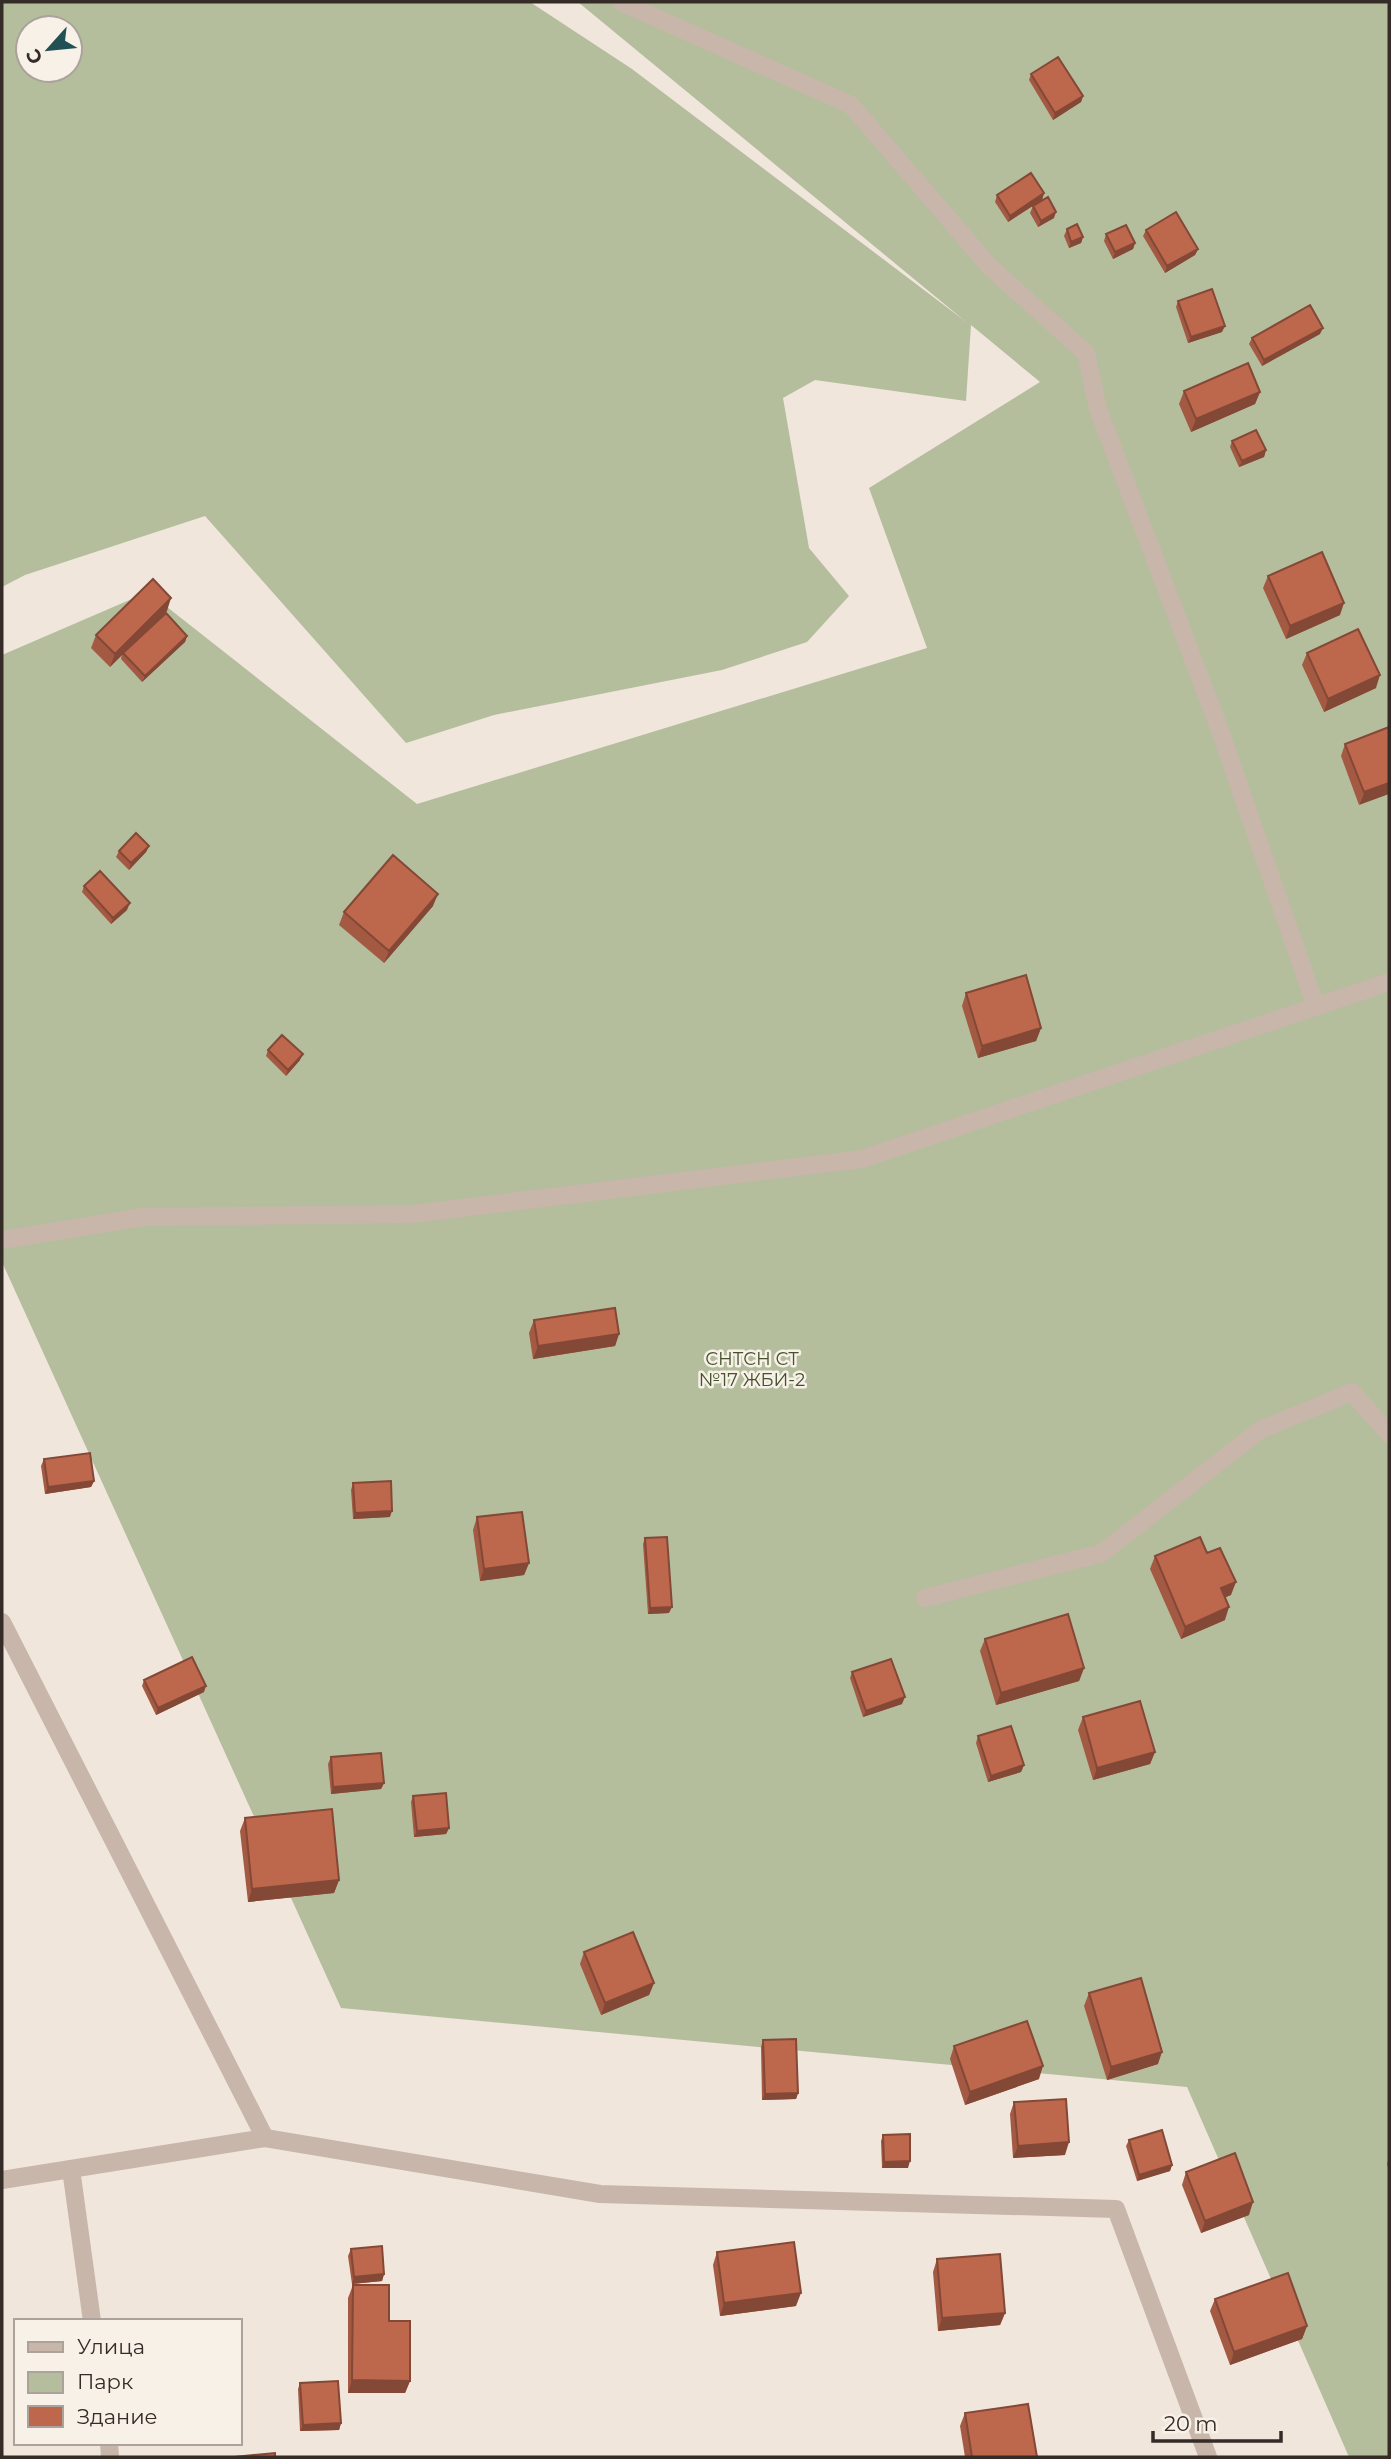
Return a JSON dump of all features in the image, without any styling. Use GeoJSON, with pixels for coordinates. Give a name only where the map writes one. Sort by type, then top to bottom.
{"type":"FeatureCollection","features":[{"type":"Feature","properties":{"kind":"street"},"geometry":{"type":"LineString","coordinates":[[621,2],[851,105],[990,267],[1086,353],[1098,409],[1218,725],[1317,1007]]}},
{"type":"Feature","properties":{"kind":"street"},"geometry":{"type":"LineString","coordinates":[[2,1240],[143,1217],[413,1214],[862,1159],[1389,982]]}},
{"type":"Feature","properties":{"kind":"street"},"geometry":{"type":"LineString","coordinates":[[925,1598],[1101,1553],[1260,1430],[1352,1392],[1389,1434]]}},
{"type":"Feature","properties":{"kind":"street"},"geometry":{"type":"LineString","coordinates":[[2,1622],[265,2138]]}},
{"type":"Feature","properties":{"kind":"street"},"geometry":{"type":"LineString","coordinates":[[2,2180],[265,2138],[600,2194],[1116,2209],[1208,2457]]}},
{"type":"Feature","properties":{"kind":"street"},"geometry":{"type":"LineString","coordinates":[[71,2169],[92,2319]]}},
{"type":"Feature","properties":{"kind":"green space","name":"СНТСН СТ №17 ЖБИ-2"},"geometry":{"type":"Polygon","coordinates":[[[2,2],[530,2],[632,69],[965,321],[578,2],[1389,2],[1389,2457],[1349,2457],[1187,2087],[341,2008],[2,1262],[2,655],[148,592],[417,804],[927,648],[869,488],[1040,382],[971,325],[966,401],[815,380],[783,398],[809,548],[849,596],[807,642],[722,670],[494,715],[406,743],[205,516],[25,575],[2,587],[2,2]]]}},
{"type":"Feature","properties":{"kind":"building"},"geometry":{"type":"Polygon","coordinates":[[[1058,57],[1083,96],[1055,113],[1031,74],[1058,57]]]}},
{"type":"Feature","properties":{"kind":"building"},"geometry":{"type":"Polygon","coordinates":[[[1031,173],[1044,193],[1010,216],[997,195],[1031,173]]]}},
{"type":"Feature","properties":{"kind":"building"},"geometry":{"type":"Polygon","coordinates":[[[1048,197],[1056,212],[1041,221],[1033,206],[1048,197]]]}},
{"type":"Feature","properties":{"kind":"building"},"geometry":{"type":"Polygon","coordinates":[[[1176,212],[1198,249],[1167,266],[1146,230],[1176,212]]]}},
{"type":"Feature","properties":{"kind":"building"},"geometry":{"type":"Polygon","coordinates":[[[1077,224],[1083,237],[1071,242],[1067,229],[1077,224]]]}},
{"type":"Feature","properties":{"kind":"building"},"geometry":{"type":"Polygon","coordinates":[[[1126,225],[1135,243],[1115,252],[1106,234],[1126,225]]]}},
{"type":"Feature","properties":{"kind":"building"},"geometry":{"type":"Polygon","coordinates":[[[1212,289],[1225,326],[1191,337],[1178,301],[1212,289]]]}},
{"type":"Feature","properties":{"kind":"building"},"geometry":{"type":"Polygon","coordinates":[[[1310,305],[1323,328],[1264,360],[1252,338],[1310,305]]]}},
{"type":"Feature","properties":{"kind":"building"},"geometry":{"type":"Polygon","coordinates":[[[1248,363],[1260,392],[1196,419],[1184,391],[1248,363]]]}},
{"type":"Feature","properties":{"kind":"building"},"geometry":{"type":"Polygon","coordinates":[[[1256,430],[1266,450],[1242,461],[1232,441],[1256,430]]]}},
{"type":"Feature","properties":{"kind":"building"},"geometry":{"type":"Polygon","coordinates":[[[1322,552],[1344,603],[1290,626],[1268,576],[1322,552]]]}},
{"type":"Feature","properties":{"kind":"building"},"geometry":{"type":"Polygon","coordinates":[[[153,579],[171,598],[115,654],[96,635],[153,579]]]}},
{"type":"Feature","properties":{"kind":"building"},"geometry":{"type":"Polygon","coordinates":[[[166,613],[187,636],[145,676],[123,653],[166,613]]]}},
{"type":"Feature","properties":{"kind":"building"},"geometry":{"type":"Polygon","coordinates":[[[1358,629],[1380,675],[1328,699],[1307,653],[1358,629]]]}},
{"type":"Feature","properties":{"kind":"building"},"geometry":{"type":"Polygon","coordinates":[[[1389,727],[1389,783],[1364,792],[1345,744],[1389,727]]]}},
{"type":"Feature","properties":{"kind":"building"},"geometry":{"type":"Polygon","coordinates":[[[136,833],[149,846],[131,863],[119,851],[136,833]]]}},
{"type":"Feature","properties":{"kind":"building"},"geometry":{"type":"Polygon","coordinates":[[[393,855],[438,894],[389,951],[344,912],[393,855]]]}},
{"type":"Feature","properties":{"kind":"building"},"geometry":{"type":"Polygon","coordinates":[[[100,871],[130,903],[113,918],[84,886],[100,871]]]}},
{"type":"Feature","properties":{"kind":"building"},"geometry":{"type":"Polygon","coordinates":[[[1026,975],[1041,1028],[982,1046],[966,993],[1026,975]]]}},
{"type":"Feature","properties":{"kind":"building"},"geometry":{"type":"Polygon","coordinates":[[[282,1035],[303,1054],[288,1070],[268,1050],[282,1035]]]}},
{"type":"Feature","properties":{"kind":"building"},"geometry":{"type":"Polygon","coordinates":[[[615,1308],[619,1334],[538,1346],[534,1320],[615,1308]]]}},
{"type":"Feature","properties":{"kind":"building"},"geometry":{"type":"Polygon","coordinates":[[[90,1453],[94,1481],[48,1487],[44,1459],[90,1453]]]}},
{"type":"Feature","properties":{"kind":"building"},"geometry":{"type":"Polygon","coordinates":[[[391,1481],[392,1511],[355,1513],[353,1483],[391,1481]]]}},
{"type":"Feature","properties":{"kind":"building"},"geometry":{"type":"Polygon","coordinates":[[[522,1512],[529,1563],[484,1569],[477,1517],[522,1512]]]}},
{"type":"Feature","properties":{"kind":"building"},"geometry":{"type":"Polygon","coordinates":[[[667,1537],[672,1607],[650,1608],[645,1538],[667,1537]]]}},
{"type":"Feature","properties":{"kind":"building"},"geometry":{"type":"Polygon","coordinates":[[[1200,1537],[1207,1553],[1220,1548],[1236,1582],[1221,1588],[1229,1607],[1185,1627],[1155,1556],[1200,1537]]]}},
{"type":"Feature","properties":{"kind":"building"},"geometry":{"type":"Polygon","coordinates":[[[1068,1614],[1084,1668],[1001,1693],[985,1639],[1068,1614]]]}},
{"type":"Feature","properties":{"kind":"building"},"geometry":{"type":"Polygon","coordinates":[[[192,1657],[206,1686],[158,1708],[144,1680],[192,1657]]]}},
{"type":"Feature","properties":{"kind":"building"},"geometry":{"type":"Polygon","coordinates":[[[891,1659],[905,1697],[866,1711],[852,1672],[891,1659]]]}},
{"type":"Feature","properties":{"kind":"building"},"geometry":{"type":"Polygon","coordinates":[[[1140,1701],[1155,1752],[1097,1768],[1083,1717],[1140,1701]]]}},
{"type":"Feature","properties":{"kind":"building"},"geometry":{"type":"Polygon","coordinates":[[[1011,1726],[1024,1765],[991,1776],[978,1736],[1011,1726]]]}},
{"type":"Feature","properties":{"kind":"building"},"geometry":{"type":"Polygon","coordinates":[[[381,1753],[384,1783],[333,1787],[331,1757],[381,1753]]]}},
{"type":"Feature","properties":{"kind":"building"},"geometry":{"type":"Polygon","coordinates":[[[446,1793],[449,1828],[417,1831],[413,1796],[446,1793]]]}},
{"type":"Feature","properties":{"kind":"building"},"geometry":{"type":"Polygon","coordinates":[[[332,1809],[339,1880],[252,1889],[245,1818],[332,1809]]]}},
{"type":"Feature","properties":{"kind":"building"},"geometry":{"type":"Polygon","coordinates":[[[633,1932],[654,1983],[605,2003],[584,1952],[633,1932]]]}},
{"type":"Feature","properties":{"kind":"building"},"geometry":{"type":"Polygon","coordinates":[[[1141,1978],[1162,2052],[1111,2067],[1089,1993],[1141,1978]]]}},
{"type":"Feature","properties":{"kind":"building"},"geometry":{"type":"Polygon","coordinates":[[[1027,2021],[1043,2066],[970,2092],[954,2046],[1027,2021]]]}},
{"type":"Feature","properties":{"kind":"building"},"geometry":{"type":"Polygon","coordinates":[[[796,2039],[798,2093],[765,2094],[763,2040],[796,2039]]]}},
{"type":"Feature","properties":{"kind":"building"},"geometry":{"type":"Polygon","coordinates":[[[1066,2099],[1069,2142],[1018,2146],[1014,2102],[1066,2099]]]}},
{"type":"Feature","properties":{"kind":"building"},"geometry":{"type":"Polygon","coordinates":[[[1162,2130],[1172,2165],[1139,2175],[1129,2140],[1162,2130]]]}},
{"type":"Feature","properties":{"kind":"building"},"geometry":{"type":"Polygon","coordinates":[[[910,2134],[910,2161],[884,2162],[883,2135],[910,2134]]]}},
{"type":"Feature","properties":{"kind":"building"},"geometry":{"type":"Polygon","coordinates":[[[1235,2153],[1253,2202],[1205,2221],[1186,2172],[1235,2153]]]}},
{"type":"Feature","properties":{"kind":"building"},"geometry":{"type":"Polygon","coordinates":[[[794,2242],[801,2293],[724,2303],[717,2252],[794,2242]]]}},
{"type":"Feature","properties":{"kind":"building"},"geometry":{"type":"Polygon","coordinates":[[[382,2246],[384,2274],[354,2277],[351,2249],[382,2246]]]}},
{"type":"Feature","properties":{"kind":"building"},"geometry":{"type":"Polygon","coordinates":[[[1000,2254],[1005,2313],[942,2318],[937,2259],[1000,2254]]]}},
{"type":"Feature","properties":{"kind":"building"},"geometry":{"type":"Polygon","coordinates":[[[1288,2273],[1307,2326],[1234,2352],[1215,2299],[1288,2273]]]}},
{"type":"Feature","properties":{"kind":"building"},"geometry":{"type":"Polygon","coordinates":[[[353,2285],[389,2285],[389,2321],[410,2321],[410,2381],[352,2380],[353,2285]]]}},
{"type":"Feature","properties":{"kind":"building"},"geometry":{"type":"Polygon","coordinates":[[[338,2381],[341,2423],[303,2425],[300,2383],[338,2381]]]}},
{"type":"Feature","properties":{"kind":"building"},"geometry":{"type":"Polygon","coordinates":[[[1028,2404],[1037,2457],[972,2457],[965,2413],[1028,2404]]]}},
{"type":"Feature","properties":{"kind":"building"},"geometry":{"type":"Polygon","coordinates":[[[275,2453],[275,2457],[234,2457],[275,2453]]]}}]}
